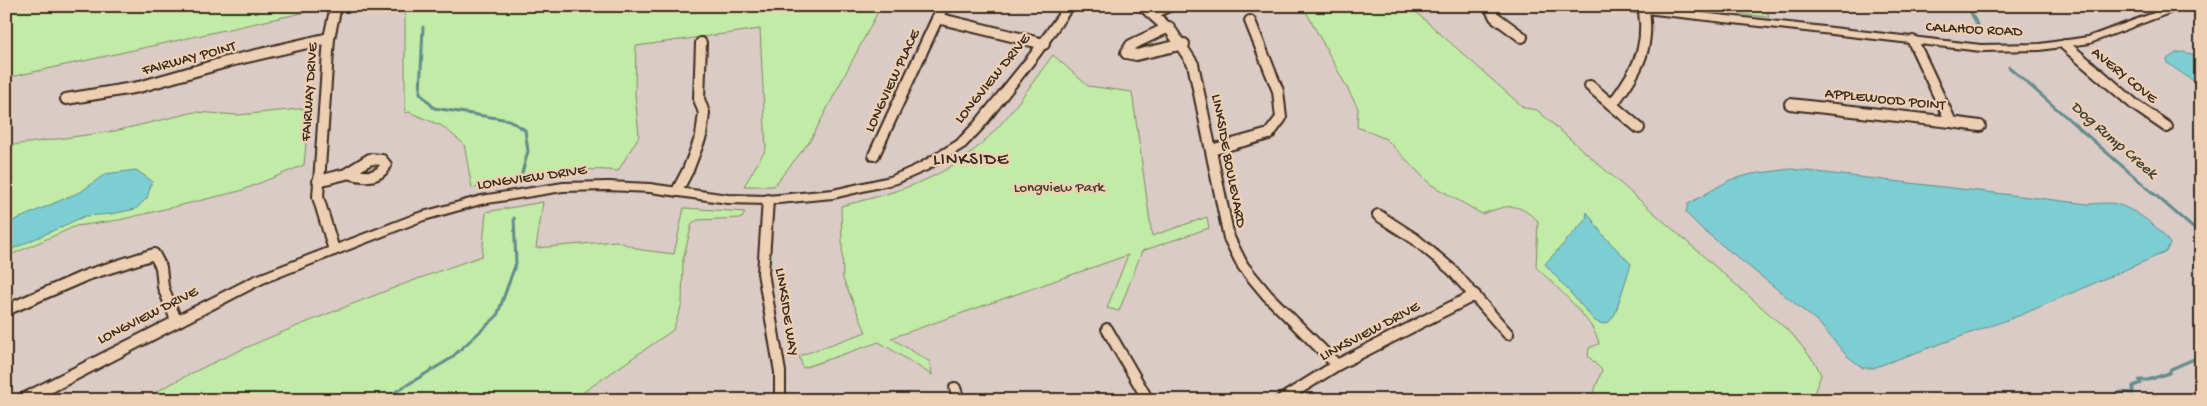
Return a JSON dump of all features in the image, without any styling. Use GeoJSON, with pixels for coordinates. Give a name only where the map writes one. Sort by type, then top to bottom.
{"type":"FeatureCollection","features":[{"type":"Feature","properties":{"kind":"street","name":"FAIRWAY DRIVE"},"geometry":{"type":"LineString","coordinates":[[334,250],[318,197],[318,182],[329,38],[336,6]]}},
{"type":"Feature","properties":{"kind":"street","name":"LONGVIEW PLACE"},"geometry":{"type":"LineString","coordinates":[[874,155],[943,6]]}},
{"type":"Feature","properties":{"kind":"street","name":"LONGVIEW DRIVE"},"geometry":{"type":"LineString","coordinates":[[22,400],[176,320],[258,280],[420,217],[508,194],[585,186],[630,186],[728,199],[768,200],[833,194],[893,180],[923,167],[961,144],[1044,44],[1069,6]]}},
{"type":"Feature","properties":{"kind":"street","name":"LINKSIDE BOULEVARD"},"geometry":{"type":"LineString","coordinates":[[1143,6],[1154,13],[1184,44],[1193,64],[1229,238],[1243,266],[1267,295],[1337,366]]}},
{"type":"Feature","properties":{"kind":"street"},"geometry":{"type":"LineString","coordinates":[[1154,13],[1169,6]]}},
{"type":"Feature","properties":{"kind":"street"},"geometry":{"type":"LineString","coordinates":[[1492,6],[1490,8],[1495,17],[1522,37]]}},
{"type":"Feature","properties":{"kind":"street","name":"CALAHOO ROAD"},"geometry":{"type":"LineString","coordinates":[[1610,6],[1981,48],[2065,45],[2109,35],[2183,6]]}},
{"type":"Feature","properties":{"kind":"street"},"geometry":{"type":"LineString","coordinates":[[1612,105],[1638,67],[1647,39],[1644,11]]}},
{"type":"Feature","properties":{"kind":"street","name":"LONGVIEW PLACE"},"geometry":{"type":"LineString","coordinates":[[936,18],[1044,44]]}},
{"type":"Feature","properties":{"kind":"street"},"geometry":{"type":"LineString","coordinates":[[1211,150],[1269,134],[1281,118],[1278,91],[1250,21]]}},
{"type":"Feature","properties":{"kind":"street"},"geometry":{"type":"LineString","coordinates":[[1168,27],[1131,46],[1126,53],[1136,55],[1184,44]]}},
{"type":"Feature","properties":{"kind":"street","name":"FAIRWAY POINT"},"geometry":{"type":"LineString","coordinates":[[66,99],[139,87],[230,61],[329,38]]}},
{"type":"Feature","properties":{"kind":"street","name":"APPLEWOOD POINT"},"geometry":{"type":"LineString","coordinates":[[1913,41],[1951,122]]}},
{"type":"Feature","properties":{"kind":"street"},"geometry":{"type":"LineString","coordinates":[[677,191],[702,136],[704,113],[700,99],[702,43]]}},
{"type":"Feature","properties":{"kind":"street","name":"AVERY COVE"},"geometry":{"type":"LineString","coordinates":[[2065,45],[2136,105],[2167,128]]}},
{"type":"Feature","properties":{"kind":"street"},"geometry":{"type":"LineString","coordinates":[[1590,86],[1639,128]]}},
{"type":"Feature","properties":{"kind":"street","name":"APPLEWOOD POINT"},"geometry":{"type":"LineString","coordinates":[[1790,104],[1951,122]]}},
{"type":"Feature","properties":{"kind":"street"},"geometry":{"type":"LineString","coordinates":[[1951,122],[1980,126]]}},
{"type":"Feature","properties":{"kind":"street"},"geometry":{"type":"LineString","coordinates":[[318,182],[348,174]]}},
{"type":"Feature","properties":{"kind":"street","name":"LINKSIDE WAY"},"geometry":{"type":"LineString","coordinates":[[768,200],[762,273],[780,372],[780,400]]}},
{"type":"Feature","properties":{"kind":"street"},"geometry":{"type":"LineString","coordinates":[[1378,214],[1430,251],[1475,295],[1508,334]]}},
{"type":"Feature","properties":{"kind":"street"},"geometry":{"type":"LineString","coordinates":[[6,310],[87,275],[154,254],[161,267],[163,287],[176,320]]}},
{"type":"Feature","properties":{"kind":"street","name":"LINKSVIEW DRIVE"},"geometry":{"type":"LineString","coordinates":[[1281,400],[1337,366],[1475,295]]}},
{"type":"Feature","properties":{"kind":"street"},"geometry":{"type":"LineString","coordinates":[[1107,329],[1148,400]]}},
{"type":"Feature","properties":{"kind":"street"},"geometry":{"type":"LineString","coordinates":[[955,388],[959,400]]}},
{"type":"Feature","properties":{"kind":"green space"},"geometry":{"type":"Polygon","coordinates":[[[6,6],[321,6],[320,9],[6,78],[6,6]]]}},
{"type":"Feature","properties":{"kind":"green space"},"geometry":{"type":"Polygon","coordinates":[[[407,6],[881,6],[810,141],[774,186],[744,186],[766,149],[760,29],[636,46],[635,94],[639,136],[618,171],[582,170],[563,172],[472,188],[464,144],[442,126],[409,112],[405,113],[405,11],[407,6]]]}},
{"type":"Feature","properties":{"kind":"green space"},"geometry":{"type":"Polygon","coordinates":[[[1303,6],[1409,6],[1524,108],[1537,110],[1792,334],[1816,364],[1821,375],[1814,393],[1803,400],[1591,400],[1602,370],[1588,356],[1589,348],[1599,344],[1596,334],[1582,314],[1536,267],[1538,221],[1524,210],[1512,207],[1499,208],[1482,214],[1430,184],[1386,139],[1357,127],[1358,108],[1303,6]]]}},
{"type":"Feature","properties":{"kind":"green space"},"geometry":{"type":"Polygon","coordinates":[[[1728,6],[1765,6],[1769,17],[1730,13],[1728,6]]]}},
{"type":"Feature","properties":{"kind":"green space","name":"Longview Park"},"geometry":{"type":"Polygon","coordinates":[[[1053,55],[1088,86],[1132,92],[1152,236],[1207,217],[1209,228],[1142,251],[1119,311],[1107,308],[1128,255],[891,338],[930,362],[932,375],[879,342],[803,368],[799,356],[866,332],[843,279],[841,206],[914,185],[964,158],[1000,125],[1053,55]]]}},
{"type":"Feature","properties":{"kind":"green space"},"geometry":{"type":"Polygon","coordinates":[[[309,108],[304,165],[240,191],[119,220],[76,226],[6,257],[6,146],[115,131],[195,112],[238,115],[309,108]]]}},
{"type":"Feature","properties":{"kind":"green space"},"geometry":{"type":"Polygon","coordinates":[[[543,202],[536,248],[616,241],[642,250],[674,254],[684,208],[745,212],[742,218],[698,220],[692,223],[683,260],[682,304],[673,330],[572,400],[142,400],[209,365],[278,334],[482,256],[486,212],[543,202]]]}},
{"type":"Feature","properties":{"kind":"water"},"geometry":{"type":"Polygon","coordinates":[[[2183,52],[2201,56],[2201,86],[2167,63],[2167,59],[2176,53],[2183,52]]]}},
{"type":"Feature","properties":{"kind":"water"},"geometry":{"type":"Polygon","coordinates":[[[1791,169],[2088,204],[2116,204],[2131,210],[2147,220],[2170,244],[2166,252],[2021,315],[1873,368],[1863,368],[1847,356],[1818,322],[1702,229],[1686,213],[1688,204],[1730,180],[1752,174],[1791,169]]]}},
{"type":"Feature","properties":{"kind":"water"},"geometry":{"type":"Polygon","coordinates":[[[136,170],[152,181],[147,198],[136,209],[111,214],[85,216],[6,252],[6,224],[82,191],[105,174],[136,170]]]}},
{"type":"Feature","properties":{"kind":"water"},"geometry":{"type":"Polygon","coordinates":[[[1587,212],[1603,235],[1631,264],[1615,314],[1609,322],[1602,324],[1595,321],[1545,264],[1586,219],[1587,212]]]}},
{"type":"Feature","properties":{"kind":"waterway","name":"Dog Rump Creek"},"geometry":{"type":"LineString","coordinates":[[1971,6],[1970,10],[1978,27]]}},
{"type":"Feature","properties":{"kind":"waterway"},"geometry":{"type":"LineString","coordinates":[[423,27],[420,93],[434,108],[509,120],[525,130],[528,151],[522,173]]}},
{"type":"Feature","properties":{"kind":"waterway","name":"Dog Rump Creek"},"geometry":{"type":"LineString","coordinates":[[2009,67],[2201,235]]}},
{"type":"Feature","properties":{"kind":"waterway"},"geometry":{"type":"LineString","coordinates":[[382,400],[450,359],[497,316],[516,263],[514,218]]}},
{"type":"Feature","properties":{"kind":"waterway","name":"Dog Rump Creek"},"geometry":{"type":"LineString","coordinates":[[2108,400],[2121,392],[2133,393],[2133,386],[2141,383],[2139,380],[2148,380],[2169,373],[2171,369],[2201,356]]}},
{"type":"Feature","properties":{"kind":"district","name":"LINKSIDE"},"geometry":{"type":"Point","coordinates":[971,160]}}]}
